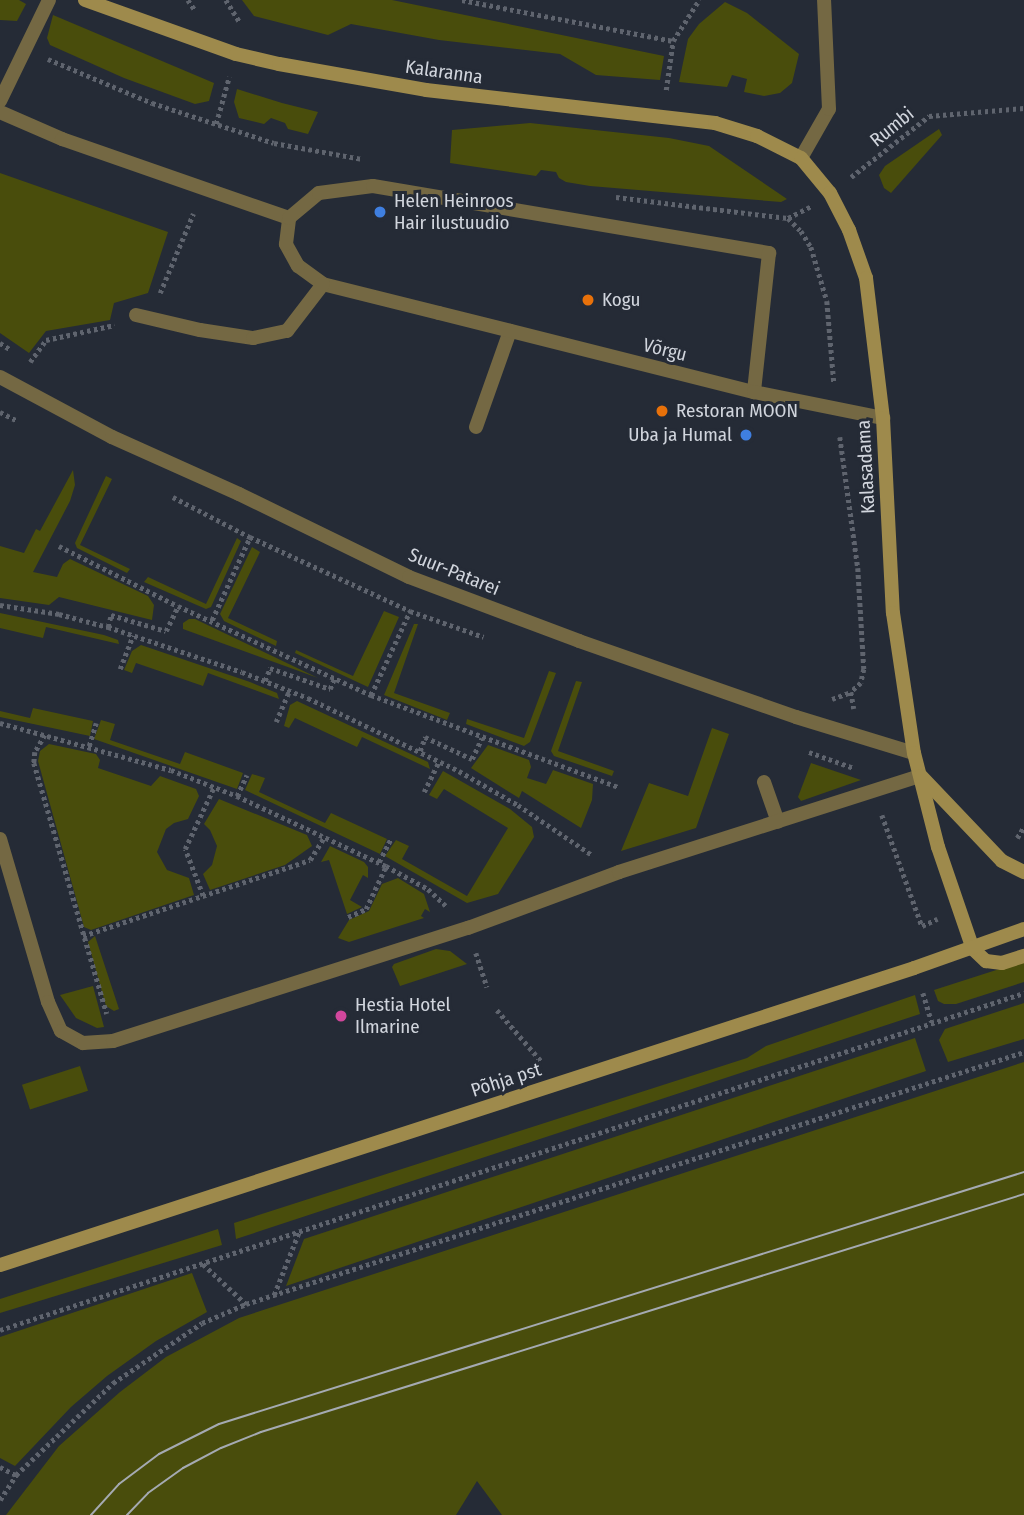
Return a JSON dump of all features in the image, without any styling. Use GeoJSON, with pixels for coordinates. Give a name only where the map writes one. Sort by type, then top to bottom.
{"type":"FeatureCollection","features":[{"type":"Feature","properties":{"kind":"street"},"geometry":{"type":"LineString","coordinates":[[0,101],[49,0]]}},
{"type":"Feature","properties":{"kind":"street","name":"Kalaranna"},"geometry":{"type":"LineString","coordinates":[[85,0],[236,54],[279,64],[426,90],[715,123],[757,136],[801,158]]}},
{"type":"Feature","properties":{"kind":"street"},"geometry":{"type":"LineString","coordinates":[[801,158],[830,109],[824,0]]}},
{"type":"Feature","properties":{"kind":"street"},"geometry":{"type":"LineString","coordinates":[[0,112],[62,139],[289,218]]}},
{"type":"Feature","properties":{"kind":"street","name":"Kalasadama"},"geometry":{"type":"LineString","coordinates":[[801,158],[830,193],[849,230],[866,278],[883,418],[893,613],[914,753],[938,847],[973,949]]}},
{"type":"Feature","properties":{"kind":"street"},"geometry":{"type":"LineString","coordinates":[[136,314],[200,330],[253,338],[287,331],[323,284],[298,266],[286,244],[289,218],[319,193],[373,186],[769,253],[754,392]]}},
{"type":"Feature","properties":{"kind":"street","name":"Võrgu"},"geometry":{"type":"LineString","coordinates":[[323,284],[754,392],[837,411],[883,418]]}},
{"type":"Feature","properties":{"kind":"street"},"geometry":{"type":"LineString","coordinates":[[476,427],[510,331]]}},
{"type":"Feature","properties":{"kind":"street","name":"Suur-Patarei"},"geometry":{"type":"LineString","coordinates":[[0,377],[112,438],[239,494],[409,577],[592,646],[796,718],[914,753]]}},
{"type":"Feature","properties":{"kind":"street"},"geometry":{"type":"LineString","coordinates":[[0,839],[5,876],[48,1002],[61,1031],[83,1043],[113,1041],[468,928],[619,873],[920,776],[1002,861],[1024,872]]}},
{"type":"Feature","properties":{"kind":"street"},"geometry":{"type":"LineString","coordinates":[[764,782],[778,822]]}},
{"type":"Feature","properties":{"kind":"street","name":"Põhja pst"},"geometry":{"type":"LineString","coordinates":[[0,1265],[973,949],[1024,929]]}},
{"type":"Feature","properties":{"kind":"street"},"geometry":{"type":"LineString","coordinates":[[973,949],[986,961],[1002,963],[1024,956]]}},
{"type":"Feature","properties":{"kind":"path"},"geometry":{"type":"LineString","coordinates":[[188,0],[195,10]]}},
{"type":"Feature","properties":{"kind":"path"},"geometry":{"type":"LineString","coordinates":[[226,0],[239,21]]}},
{"type":"Feature","properties":{"kind":"path"},"geometry":{"type":"LineString","coordinates":[[462,0],[673,41]]}},
{"type":"Feature","properties":{"kind":"path"},"geometry":{"type":"LineString","coordinates":[[666,90],[673,41],[699,0]]}},
{"type":"Feature","properties":{"kind":"path"},"geometry":{"type":"LineString","coordinates":[[25,49],[152,103],[262,139],[367,160]]}},
{"type":"Feature","properties":{"kind":"path","name":"Rumbi"},"geometry":{"type":"LineString","coordinates":[[788,218],[802,213],[830,193],[929,116],[1024,108]]}},
{"type":"Feature","properties":{"kind":"path"},"geometry":{"type":"LineString","coordinates":[[162,288],[204,189]]}},
{"type":"Feature","properties":{"kind":"path"},"geometry":{"type":"LineString","coordinates":[[605,196],[788,218],[802,231],[811,247],[827,300],[837,411],[858,568],[864,669],[861,682],[851,692],[856,734]]}},
{"type":"Feature","properties":{"kind":"path"},"geometry":{"type":"LineString","coordinates":[[30,362],[46,340],[120,324]]}},
{"type":"Feature","properties":{"kind":"path"},"geometry":{"type":"LineString","coordinates":[[0,343],[13,351]]}},
{"type":"Feature","properties":{"kind":"path"},"geometry":{"type":"LineString","coordinates":[[22,357],[42,369]]}},
{"type":"Feature","properties":{"kind":"path"},"geometry":{"type":"LineString","coordinates":[[212,620],[250,537]]}},
{"type":"Feature","properties":{"kind":"path"},"geometry":{"type":"LineString","coordinates":[[59,546],[178,606],[371,695],[618,787]]}},
{"type":"Feature","properties":{"kind":"path"},"geometry":{"type":"LineString","coordinates":[[0,605],[59,614],[108,627],[289,691],[439,761],[518,805],[619,873]]}},
{"type":"Feature","properties":{"kind":"path"},"geometry":{"type":"LineString","coordinates":[[108,627],[111,615],[166,631],[178,606]]}},
{"type":"Feature","properties":{"kind":"path"},"geometry":{"type":"LineString","coordinates":[[371,695],[410,611]]}},
{"type":"Feature","properties":{"kind":"path"},"geometry":{"type":"LineString","coordinates":[[120,669],[133,635]]}},
{"type":"Feature","properties":{"kind":"path"},"geometry":{"type":"LineString","coordinates":[[265,681],[270,668],[330,689],[334,679]]}},
{"type":"Feature","properties":{"kind":"path"},"geometry":{"type":"LineString","coordinates":[[276,722],[289,691]]}},
{"type":"Feature","properties":{"kind":"path"},"geometry":{"type":"LineString","coordinates":[[0,723],[171,770],[237,796],[379,862],[428,889],[468,928],[487,987]]}},
{"type":"Feature","properties":{"kind":"path"},"geometry":{"type":"LineString","coordinates":[[89,746],[96,723]]}},
{"type":"Feature","properties":{"kind":"path"},"geometry":{"type":"LineString","coordinates":[[45,735],[35,752],[34,763],[105,1012],[111,1020]]}},
{"type":"Feature","properties":{"kind":"path"},"geometry":{"type":"LineString","coordinates":[[420,751],[425,737],[472,759],[482,738]]}},
{"type":"Feature","properties":{"kind":"path"},"geometry":{"type":"LineString","coordinates":[[424,792],[439,761]]}},
{"type":"Feature","properties":{"kind":"path"},"geometry":{"type":"LineString","coordinates":[[237,796],[247,775]]}},
{"type":"Feature","properties":{"kind":"path"},"geometry":{"type":"LineString","coordinates":[[203,896],[185,849],[214,787]]}},
{"type":"Feature","properties":{"kind":"path"},"geometry":{"type":"LineString","coordinates":[[83,936],[310,860],[325,835]]}},
{"type":"Feature","properties":{"kind":"path"},"geometry":{"type":"LineString","coordinates":[[379,862],[390,840]]}},
{"type":"Feature","properties":{"kind":"path"},"geometry":{"type":"LineString","coordinates":[[348,917],[366,909],[386,866]]}},
{"type":"Feature","properties":{"kind":"path"},"geometry":{"type":"LineString","coordinates":[[923,992],[932,1023]]}},
{"type":"Feature","properties":{"kind":"path"},"geometry":{"type":"LineString","coordinates":[[0,1330],[1024,993]]}},
{"type":"Feature","properties":{"kind":"path"},"geometry":{"type":"LineString","coordinates":[[497,1010],[542,1062],[556,1084]]}},
{"type":"Feature","properties":{"kind":"path"},"geometry":{"type":"LineString","coordinates":[[0,1500],[16,1475],[113,1383],[202,1323],[246,1304],[1024,1052]]}},
{"type":"Feature","properties":{"kind":"path"},"geometry":{"type":"LineString","coordinates":[[274,1295],[299,1232]]}},
{"type":"Feature","properties":{"kind":"path"},"geometry":{"type":"LineString","coordinates":[[203,1264],[246,1304]]}},
{"type":"Feature","properties":{"kind":"path"},"geometry":{"type":"LineString","coordinates":[[0,1467],[16,1475]]}},
{"type":"Feature","properties":{"kind":"shaded area"},"geometry":{"type":"Polygon","coordinates":[[[0,0],[19,0],[26,4],[17,21],[0,20],[0,0]]]}},
{"type":"Feature","properties":{"kind":"shaded area"},"geometry":{"type":"Polygon","coordinates":[[[242,0],[392,0],[664,56],[660,80],[596,75],[560,54],[439,40],[351,24],[328,35],[254,16],[242,0]]]}},
{"type":"Feature","properties":{"kind":"shaded area"},"geometry":{"type":"Polygon","coordinates":[[[725,2],[747,13],[799,54],[792,83],[780,93],[764,96],[744,92],[747,79],[732,75],[727,87],[679,82],[688,39],[699,24],[725,2]]]}},
{"type":"Feature","properties":{"kind":"shaded area"},"geometry":{"type":"Polygon","coordinates":[[[53,15],[214,83],[209,101],[195,104],[124,78],[50,45],[47,38],[53,15]]]}},
{"type":"Feature","properties":{"kind":"shaded area"},"geometry":{"type":"Polygon","coordinates":[[[237,89],[318,112],[308,134],[288,129],[285,123],[271,118],[264,124],[239,118],[234,102],[237,89]]]}},
{"type":"Feature","properties":{"kind":"shaded area"},"geometry":{"type":"Polygon","coordinates":[[[530,123],[669,138],[709,146],[787,199],[781,202],[590,186],[566,182],[559,178],[556,172],[541,170],[536,176],[450,163],[452,130],[530,123]]]}},
{"type":"Feature","properties":{"kind":"shaded area"},"geometry":{"type":"Polygon","coordinates":[[[939,129],[942,135],[891,193],[884,188],[879,175],[885,166],[939,129]]]}},
{"type":"Feature","properties":{"kind":"shaded area"},"geometry":{"type":"Polygon","coordinates":[[[0,173],[168,232],[148,293],[114,303],[110,320],[46,331],[29,353],[0,333],[0,173]]]}},
{"type":"Feature","properties":{"kind":"shaded area"},"geometry":{"type":"Polygon","coordinates":[[[73,470],[75,485],[70,501],[33,572],[57,577],[63,564],[70,559],[148,596],[154,605],[152,620],[59,597],[49,605],[0,598],[0,546],[24,553],[36,529],[40,531],[73,470]]]}},
{"type":"Feature","properties":{"kind":"shaded area"},"geometry":{"type":"Polygon","coordinates":[[[106,476],[112,479],[80,545],[130,569],[127,573],[77,548],[75,543],[106,476]]]}},
{"type":"Feature","properties":{"kind":"shaded area"},"geometry":{"type":"Polygon","coordinates":[[[237,538],[241,541],[211,607],[206,609],[144,582],[148,577],[206,604],[237,538]]]}},
{"type":"Feature","properties":{"kind":"shaded area"},"geometry":{"type":"Polygon","coordinates":[[[252,547],[260,552],[228,618],[277,641],[276,646],[224,621],[220,614],[252,547]]]}},
{"type":"Feature","properties":{"kind":"shaded area"},"geometry":{"type":"Polygon","coordinates":[[[384,611],[399,617],[368,687],[295,653],[296,650],[353,676],[384,611]]]}},
{"type":"Feature","properties":{"kind":"shaded area"},"geometry":{"type":"Polygon","coordinates":[[[0,613],[104,635],[118,640],[119,644],[46,627],[43,638],[0,628],[0,613]]]}},
{"type":"Feature","properties":{"kind":"shaded area"},"geometry":{"type":"Polygon","coordinates":[[[195,619],[318,678],[183,629],[183,623],[195,619]]]}},
{"type":"Feature","properties":{"kind":"shaded area"},"geometry":{"type":"Polygon","coordinates":[[[414,624],[418,624],[394,693],[450,713],[447,720],[384,695],[414,624]]]}},
{"type":"Feature","properties":{"kind":"shaded area"},"geometry":{"type":"Polygon","coordinates":[[[141,645],[250,682],[277,693],[279,699],[208,673],[203,686],[136,663],[132,673],[124,670],[132,651],[141,645]]]}},
{"type":"Feature","properties":{"kind":"shaded area"},"geometry":{"type":"Polygon","coordinates":[[[549,671],[556,673],[530,742],[524,746],[466,724],[467,719],[524,738],[549,671]]]}},
{"type":"Feature","properties":{"kind":"shaded area"},"geometry":{"type":"Polygon","coordinates":[[[576,681],[582,682],[558,751],[614,771],[612,776],[554,756],[551,751],[576,681]]]}},
{"type":"Feature","properties":{"kind":"shaded area"},"geometry":{"type":"Polygon","coordinates":[[[297,701],[428,762],[430,769],[362,737],[357,747],[295,718],[289,728],[284,726],[290,705],[297,701]]]}},
{"type":"Feature","properties":{"kind":"shaded area"},"geometry":{"type":"Polygon","coordinates":[[[33,708],[93,721],[90,736],[0,717],[0,711],[30,718],[33,708]]]}},
{"type":"Feature","properties":{"kind":"shaded area"},"geometry":{"type":"Polygon","coordinates":[[[101,720],[115,724],[110,740],[180,764],[185,752],[243,773],[237,789],[94,739],[101,720]]]}},
{"type":"Feature","properties":{"kind":"shaded area"},"geometry":{"type":"Polygon","coordinates":[[[712,728],[729,734],[696,828],[621,851],[649,783],[688,796],[712,728]]]}},
{"type":"Feature","properties":{"kind":"shaded area"},"geometry":{"type":"Polygon","coordinates":[[[49,744],[96,754],[100,760],[98,768],[151,786],[160,776],[196,789],[199,796],[188,819],[174,823],[166,829],[157,852],[167,870],[189,878],[194,895],[91,930],[84,927],[38,761],[40,751],[49,744]]]}},
{"type":"Feature","properties":{"kind":"shaded area"},"geometry":{"type":"Polygon","coordinates":[[[488,745],[529,760],[531,767],[527,778],[546,784],[553,770],[593,784],[592,800],[581,828],[522,791],[519,798],[471,768],[488,745]]]}},
{"type":"Feature","properties":{"kind":"shaded area"},"geometry":{"type":"Polygon","coordinates":[[[811,763],[861,780],[801,801],[798,797],[811,763]]]}},
{"type":"Feature","properties":{"kind":"shaded area"},"geometry":{"type":"Polygon","coordinates":[[[443,771],[510,809],[532,827],[534,837],[498,894],[467,903],[385,856],[396,840],[409,846],[402,859],[467,896],[508,828],[444,789],[437,799],[429,795],[443,771]]]}},
{"type":"Feature","properties":{"kind":"shaded area"},"geometry":{"type":"Polygon","coordinates":[[[252,774],[265,778],[259,792],[325,823],[331,813],[387,839],[380,854],[245,790],[252,774]]]}},
{"type":"Feature","properties":{"kind":"shaded area"},"geometry":{"type":"Polygon","coordinates":[[[219,799],[307,835],[312,846],[285,865],[210,890],[203,874],[212,865],[217,846],[210,830],[204,824],[219,799]]]}},
{"type":"Feature","properties":{"kind":"shaded area"},"geometry":{"type":"Polygon","coordinates":[[[330,846],[364,862],[368,867],[368,878],[363,875],[350,900],[362,907],[347,914],[329,860],[321,862],[330,846]]]}},
{"type":"Feature","properties":{"kind":"shaded area"},"geometry":{"type":"Polygon","coordinates":[[[398,878],[424,894],[430,912],[425,909],[421,916],[424,918],[349,942],[338,938],[349,920],[369,911],[382,884],[398,878]]]}},
{"type":"Feature","properties":{"kind":"shaded area"},"geometry":{"type":"Polygon","coordinates":[[[95,936],[119,1009],[114,1011],[106,1006],[88,942],[95,936]]]}},
{"type":"Feature","properties":{"kind":"shaded area"},"geometry":{"type":"Polygon","coordinates":[[[436,949],[450,951],[467,964],[400,986],[392,967],[394,964],[436,949]]]}},
{"type":"Feature","properties":{"kind":"shaded area"},"geometry":{"type":"Polygon","coordinates":[[[1024,961],[1024,982],[956,1004],[938,1001],[934,990],[1024,961]]]}},
{"type":"Feature","properties":{"kind":"shaded area"},"geometry":{"type":"Polygon","coordinates":[[[93,986],[104,1027],[97,1028],[76,1018],[60,995],[93,986]]]}},
{"type":"Feature","properties":{"kind":"shaded area"},"geometry":{"type":"Polygon","coordinates":[[[915,995],[920,1014],[236,1239],[234,1223],[747,1058],[766,1046],[915,995]]]}},
{"type":"Feature","properties":{"kind":"shaded area"},"geometry":{"type":"Polygon","coordinates":[[[1024,1003],[1024,1039],[948,1062],[939,1040],[945,1029],[1024,1003]]]}},
{"type":"Feature","properties":{"kind":"shaded area"},"geometry":{"type":"Polygon","coordinates":[[[915,1038],[926,1071],[286,1286],[304,1239],[915,1038]]]}},
{"type":"Feature","properties":{"kind":"shaded area"},"geometry":{"type":"Polygon","coordinates":[[[1024,1062],[1024,1515],[502,1515],[477,1481],[456,1515],[6,1515],[59,1446],[120,1392],[166,1357],[239,1318],[1024,1062]]]}},
{"type":"Feature","properties":{"kind":"shaded area"},"geometry":{"type":"Polygon","coordinates":[[[80,1066],[88,1091],[30,1110],[22,1085],[80,1066]]]}},
{"type":"Feature","properties":{"kind":"shaded area"},"geometry":{"type":"Polygon","coordinates":[[[218,1229],[222,1245],[0,1313],[0,1299],[218,1229]]]}},
{"type":"Feature","properties":{"kind":"shaded area"},"geometry":{"type":"Polygon","coordinates":[[[192,1273],[207,1312],[156,1341],[107,1376],[71,1407],[15,1466],[0,1458],[0,1337],[192,1273]]]}},
{"type":"Feature","properties":{"kind":"tram line"},"geometry":{"type":"LineString","coordinates":[[91,1515],[119,1484],[159,1454],[219,1424],[1024,1172]]}},
{"type":"Feature","properties":{"kind":"tram line"},"geometry":{"type":"LineString","coordinates":[[127,1515],[148,1493],[183,1468],[221,1448],[261,1432],[1024,1194]]}},
{"type":"Feature","properties":{"kind":"place","name":"Helen Heinroos Hair ilustuudio"},"geometry":{"type":"Point","coordinates":[380,212]}},
{"type":"Feature","properties":{"kind":"place","name":"Kogu"},"geometry":{"type":"Point","coordinates":[588,300]}},
{"type":"Feature","properties":{"kind":"place","name":"Restoran MOON"},"geometry":{"type":"Point","coordinates":[662,411]}},
{"type":"Feature","properties":{"kind":"place","name":"Uba ja Humal"},"geometry":{"type":"Point","coordinates":[746,435]}},
{"type":"Feature","properties":{"kind":"place","name":"Hestia Hotel Ilmarine"},"geometry":{"type":"Point","coordinates":[341,1016]}}]}
